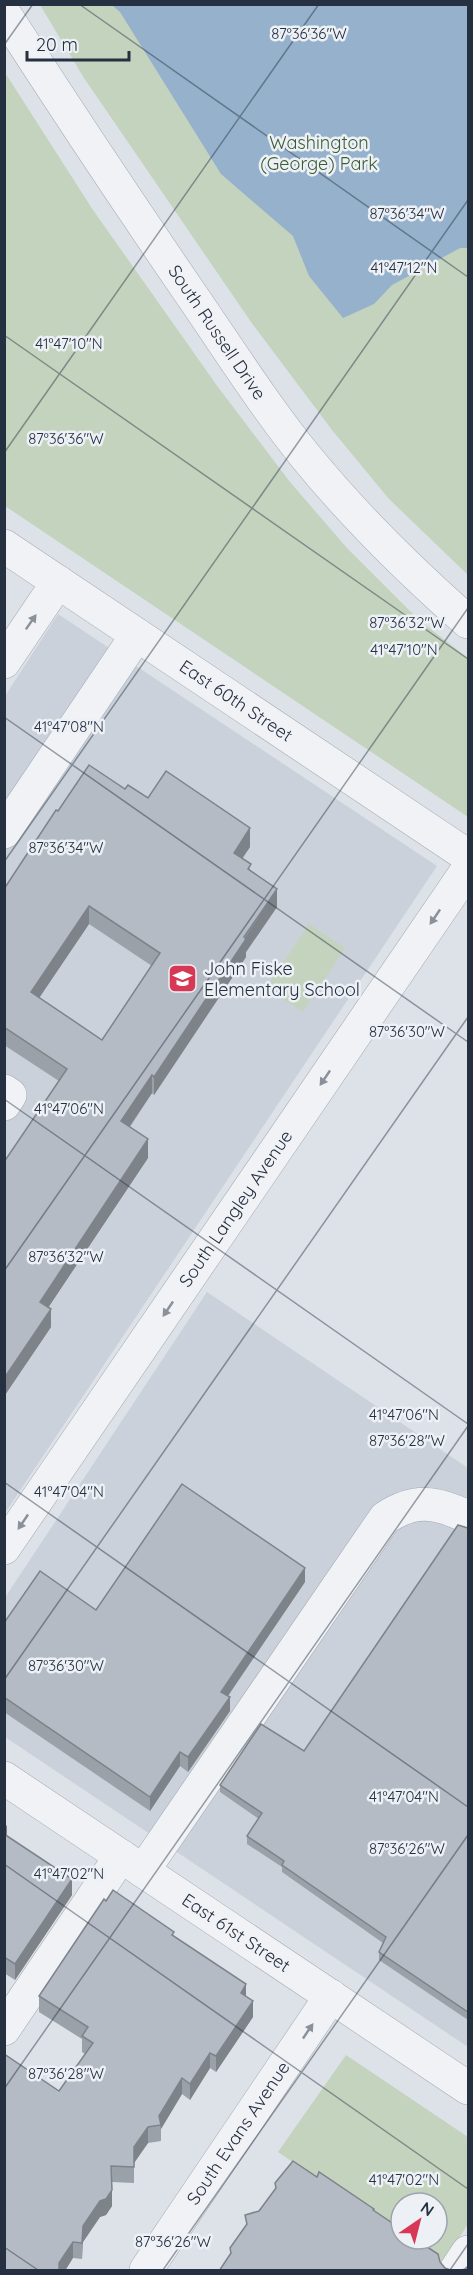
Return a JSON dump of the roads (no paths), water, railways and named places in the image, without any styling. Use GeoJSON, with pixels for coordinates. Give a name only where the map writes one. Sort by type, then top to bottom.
{"type":"FeatureCollection","features":[{"type":"Feature","properties":{"kind":"street","name":"South Russell Drive"},"geometry":{"type":"LineString","coordinates":[[4,13],[97,158],[305,456],[372,531],[418,578],[468,622]]}},
{"type":"Feature","properties":{"kind":"street","name":"East 60th Street"},"geometry":{"type":"LineString","coordinates":[[4,546],[468,856]]}},
{"type":"Feature","properties":{"kind":"street"},"geometry":{"type":"LineString","coordinates":[[4,662],[58,582]]}},
{"type":"Feature","properties":{"kind":"street"},"geometry":{"type":"LineString","coordinates":[[4,832],[137,635]]}},
{"type":"Feature","properties":{"kind":"street","name":"South Langley Avenue"},"geometry":{"type":"LineString","coordinates":[[4,1548],[468,869]]}},
{"type":"Feature","properties":{"kind":"street"},"geometry":{"type":"LineString","coordinates":[[4,1091],[10,1095],[4,1104]]}},
{"type":"Feature","properties":{"kind":"street"},"geometry":{"type":"LineString","coordinates":[[4,2029],[132,1863],[385,1518],[414,1504],[434,1504],[468,1517]]}},
{"type":"Feature","properties":{"kind":"street","name":"East 61st Street"},"geometry":{"type":"LineString","coordinates":[[4,1778],[468,2088]]}},
{"type":"Feature","properties":{"kind":"street","name":"South Evans Avenue"},"geometry":{"type":"LineString","coordinates":[[146,2271],[331,1996]]}},
{"type":"Feature","properties":{"kind":"street"},"geometry":{"type":"LineString","coordinates":[[456,2271],[468,2252]]}},
{"type":"Feature","properties":{"kind":"water"},"geometry":{"type":"Polygon","coordinates":[[[112,5],[468,5],[468,248],[460,248],[392,285],[374,304],[343,318],[309,276],[293,236],[221,174],[120,12],[112,5]]]}},
{"type":"Feature","properties":{"kind":"place","name":"John Fiske Elementary School"},"geometry":{"type":"Point","coordinates":[183,979]}},
{"type":"Feature","properties":{"kind":"park label","name":"Washington (George) Park"},"geometry":{"type":"Point","coordinates":[319,153]}}]}
